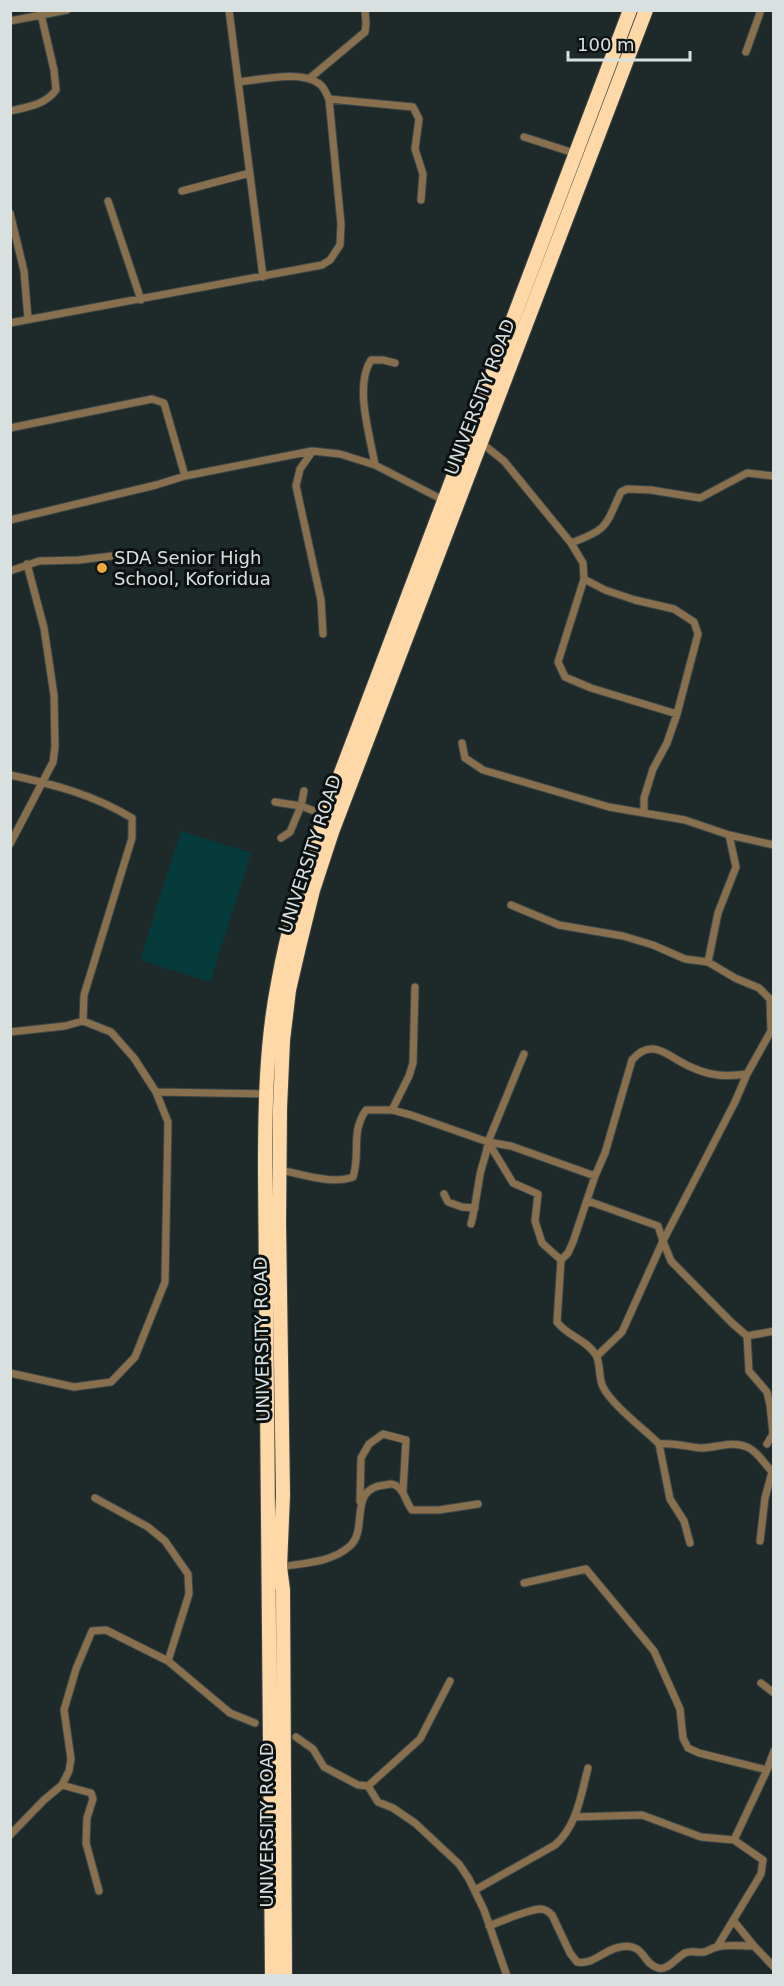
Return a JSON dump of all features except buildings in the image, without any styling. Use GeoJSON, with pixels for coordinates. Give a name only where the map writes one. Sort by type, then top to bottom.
{"type":"FeatureCollection","features":[{"type":"Feature","properties":{"kind":"highway","name":"UNIVERSITY ROAD"},"geometry":{"type":"LineString","coordinates":[[272,1976],[272,1223],[280,1170],[280,1088],[289,990],[313,890],[451,504],[469,433],[630,10]]}},
{"type":"Feature","properties":{"kind":"highway","name":"UNIVERSITY ROAD"},"geometry":{"type":"LineString","coordinates":[[285,1976],[283,1590],[280,1567],[283,1495],[272,1223],[265,1120],[277,984],[301,885],[325,815],[451,504],[482,444],[646,10]]}},
{"type":"Feature","properties":{"kind":"street"},"geometry":{"type":"LineString","coordinates":[[10,21],[41,13],[67,10]]}},
{"type":"Feature","properties":{"kind":"street"},"geometry":{"type":"LineString","coordinates":[[229,10],[263,277]]}},
{"type":"Feature","properties":{"kind":"street"},"geometry":{"type":"LineString","coordinates":[[310,78],[365,32],[364,10]]}},
{"type":"Feature","properties":{"kind":"street"},"geometry":{"type":"LineString","coordinates":[[747,52],[760,10]]}},
{"type":"Feature","properties":{"kind":"street"},"geometry":{"type":"LineString","coordinates":[[10,111],[37,104],[50,97],[56,90],[54,70],[41,13]]}},
{"type":"Feature","properties":{"kind":"street"},"geometry":{"type":"LineString","coordinates":[[10,323],[263,277],[322,265],[330,260],[340,245],[341,224],[328,99],[322,86],[310,78],[292,76],[238,82]]}},
{"type":"Feature","properties":{"kind":"street"},"geometry":{"type":"LineString","coordinates":[[328,99],[413,107],[419,119],[415,149],[423,174],[421,200]]}},
{"type":"Feature","properties":{"kind":"street"},"geometry":{"type":"LineString","coordinates":[[524,137],[577,154]]}},
{"type":"Feature","properties":{"kind":"street"},"geometry":{"type":"LineString","coordinates":[[182,191],[250,173]]}},
{"type":"Feature","properties":{"kind":"street"},"geometry":{"type":"LineString","coordinates":[[108,201],[141,300]]}},
{"type":"Feature","properties":{"kind":"street"},"geometry":{"type":"LineString","coordinates":[[10,213],[24,271],[28,319]]}},
{"type":"Feature","properties":{"kind":"street"},"geometry":{"type":"LineString","coordinates":[[375,465],[363,395],[365,369],[371,360],[395,363]]}},
{"type":"Feature","properties":{"kind":"street"},"geometry":{"type":"LineString","coordinates":[[10,428],[153,399],[158,400],[164,403],[185,476]]}},
{"type":"Feature","properties":{"kind":"street"},"geometry":{"type":"LineString","coordinates":[[469,433],[504,461],[571,543],[582,563],[584,579],[558,662],[565,677],[677,714]]}},
{"type":"Feature","properties":{"kind":"street"},"geometry":{"type":"LineString","coordinates":[[312,452],[300,469],[296,486],[321,600],[323,634]]}},
{"type":"Feature","properties":{"kind":"street"},"geometry":{"type":"LineString","coordinates":[[10,520],[185,476],[312,452],[340,454],[375,465],[451,504]]}},
{"type":"Feature","properties":{"kind":"street"},"geometry":{"type":"LineString","coordinates":[[571,543],[590,536],[606,525],[614,513],[621,492],[627,489],[651,490],[700,498],[747,473],[774,476]]}},
{"type":"Feature","properties":{"kind":"street"},"geometry":{"type":"LineString","coordinates":[[10,571],[39,561],[79,560],[129,554]]}},
{"type":"Feature","properties":{"kind":"street"},"geometry":{"type":"LineString","coordinates":[[10,844],[52,762],[55,747],[54,695],[44,628],[27,564]]}},
{"type":"Feature","properties":{"kind":"street"},"geometry":{"type":"LineString","coordinates":[[584,579],[615,594],[674,609],[694,622],[698,634],[677,714],[667,744],[653,769],[644,798],[644,813]]}},
{"type":"Feature","properties":{"kind":"street"},"geometry":{"type":"LineString","coordinates":[[462,743],[465,758],[483,770],[609,807],[685,820],[729,835],[774,845]]}},
{"type":"Feature","properties":{"kind":"street"},"geometry":{"type":"LineString","coordinates":[[10,775],[90,796],[132,818],[132,838],[84,996],[83,1021]]}},
{"type":"Feature","properties":{"kind":"street"},"geometry":{"type":"LineString","coordinates":[[281,838],[290,832],[301,806],[304,791]]}},
{"type":"Feature","properties":{"kind":"street"},"geometry":{"type":"LineString","coordinates":[[275,802],[301,806],[325,815]]}},
{"type":"Feature","properties":{"kind":"street"},"geometry":{"type":"LineString","coordinates":[[708,962],[718,912],[736,867],[729,835]]}},
{"type":"Feature","properties":{"kind":"street"},"geometry":{"type":"LineString","coordinates":[[511,905],[558,926],[623,936],[653,945],[685,959],[708,962],[735,978],[759,988],[772,998],[772,1031],[747,1074],[735,1102],[663,1241],[622,1332],[597,1356]]}},
{"type":"Feature","properties":{"kind":"street"},"geometry":{"type":"LineString","coordinates":[[392,1110],[409,1076],[412,1063],[415,987]]}},
{"type":"Feature","properties":{"kind":"street"},"geometry":{"type":"LineString","coordinates":[[10,1032],[65,1026],[83,1021],[111,1032],[134,1058],[156,1092],[168,1122],[165,1282],[135,1358],[111,1382],[74,1387],[10,1373]]}},
{"type":"Feature","properties":{"kind":"street"},"geometry":{"type":"LineString","coordinates":[[690,1543],[684,1521],[670,1498],[659,1444],[611,1397],[603,1386],[597,1356],[580,1339],[563,1330],[557,1322],[561,1260],[568,1253],[588,1201],[633,1060],[639,1053],[649,1049],[661,1050],[689,1067],[710,1073],[727,1077],[747,1074]]}},
{"type":"Feature","properties":{"kind":"street"},"geometry":{"type":"LineString","coordinates":[[471,1224],[488,1142],[524,1054]]}},
{"type":"Feature","properties":{"kind":"street"},"geometry":{"type":"LineString","coordinates":[[156,1092],[267,1094]]}},
{"type":"Feature","properties":{"kind":"street"},"geometry":{"type":"LineString","coordinates":[[280,1170],[331,1179],[345,1180],[353,1177],[356,1169],[355,1138],[359,1120],[366,1110],[392,1110],[411,1114],[488,1142],[511,1146],[595,1176]]}},
{"type":"Feature","properties":{"kind":"street"},"geometry":{"type":"LineString","coordinates":[[488,1142],[513,1183],[538,1194],[535,1221],[542,1243],[561,1260]]}},
{"type":"Feature","properties":{"kind":"street"},"geometry":{"type":"LineString","coordinates":[[444,1194],[448,1202],[462,1207],[475,1208]]}},
{"type":"Feature","properties":{"kind":"street"},"geometry":{"type":"LineString","coordinates":[[588,1201],[658,1226],[671,1261],[724,1316],[747,1336],[749,1371],[767,1392],[770,1405],[773,1434],[767,1444]]}},
{"type":"Feature","properties":{"kind":"street"},"geometry":{"type":"LineString","coordinates":[[747,1336],[774,1331]]}},
{"type":"Feature","properties":{"kind":"street"},"geometry":{"type":"LineString","coordinates":[[280,1567],[332,1558],[350,1547],[357,1538],[362,1458],[369,1443],[383,1434],[406,1440],[402,1493]]}},
{"type":"Feature","properties":{"kind":"street"},"geometry":{"type":"LineString","coordinates":[[659,1444],[704,1448],[735,1444],[748,1447],[758,1454],[773,1473],[765,1498],[760,1541]]}},
{"type":"Feature","properties":{"kind":"street"},"geometry":{"type":"LineString","coordinates":[[360,1507],[366,1493],[372,1487],[393,1484],[400,1488],[406,1504],[412,1510],[439,1510],[478,1504]]}},
{"type":"Feature","properties":{"kind":"street"},"geometry":{"type":"LineString","coordinates":[[95,1498],[148,1527],[165,1541],[188,1574],[189,1594],[168,1661]]}},
{"type":"Feature","properties":{"kind":"street"},"geometry":{"type":"LineString","coordinates":[[524,1583],[586,1569],[654,1651],[680,1709],[683,1738],[688,1748],[699,1753],[767,1770]]}},
{"type":"Feature","properties":{"kind":"street"},"geometry":{"type":"LineString","coordinates":[[10,1835],[62,1785],[69,1771],[70,1759],[64,1710],[76,1669],[92,1631],[106,1630],[168,1661],[230,1713],[255,1723]]}},
{"type":"Feature","properties":{"kind":"street"},"geometry":{"type":"LineString","coordinates":[[296,1737],[313,1749],[324,1767],[358,1785],[368,1786],[420,1739],[450,1681]]}},
{"type":"Feature","properties":{"kind":"street"},"geometry":{"type":"LineString","coordinates":[[761,1683],[774,1692]]}},
{"type":"Feature","properties":{"kind":"street"},"geometry":{"type":"LineString","coordinates":[[734,1840],[774,1751]]}},
{"type":"Feature","properties":{"kind":"street"},"geometry":{"type":"LineString","coordinates":[[475,1890],[555,1845],[564,1837],[574,1817],[588,1768]]}},
{"type":"Feature","properties":{"kind":"street"},"geometry":{"type":"LineString","coordinates":[[62,1785],[91,1793],[93,1799],[87,1818],[86,1843],[99,1891]]}},
{"type":"Feature","properties":{"kind":"street"},"geometry":{"type":"LineString","coordinates":[[368,1786],[378,1802],[393,1808],[415,1823],[459,1864],[475,1890],[507,1976]]}},
{"type":"Feature","properties":{"kind":"street"},"geometry":{"type":"LineString","coordinates":[[574,1817],[642,1815],[702,1837],[734,1840],[763,1860],[760,1874],[717,1947]]}},
{"type":"Feature","properties":{"kind":"street"},"geometry":{"type":"LineString","coordinates":[[489,1926],[540,1909],[548,1911],[570,1953],[577,1962],[586,1964],[605,1952],[619,1947],[629,1946],[638,1949],[651,1964],[657,1968],[664,1968],[687,1952],[703,1952],[717,1947],[754,1946]]}},
{"type":"Feature","properties":{"kind":"street"},"geometry":{"type":"LineString","coordinates":[[733,1920],[774,1967]]}},
{"type":"Feature","properties":{"kind":"shaded area"},"geometry":{"type":"Polygon","coordinates":[[[181,831],[251,853],[210,982],[140,960],[181,831]]]}},
{"type":"Feature","properties":{"kind":"place","name":"SDA Senior High School, Koforidua"},"geometry":{"type":"Point","coordinates":[102,568]}}]}
